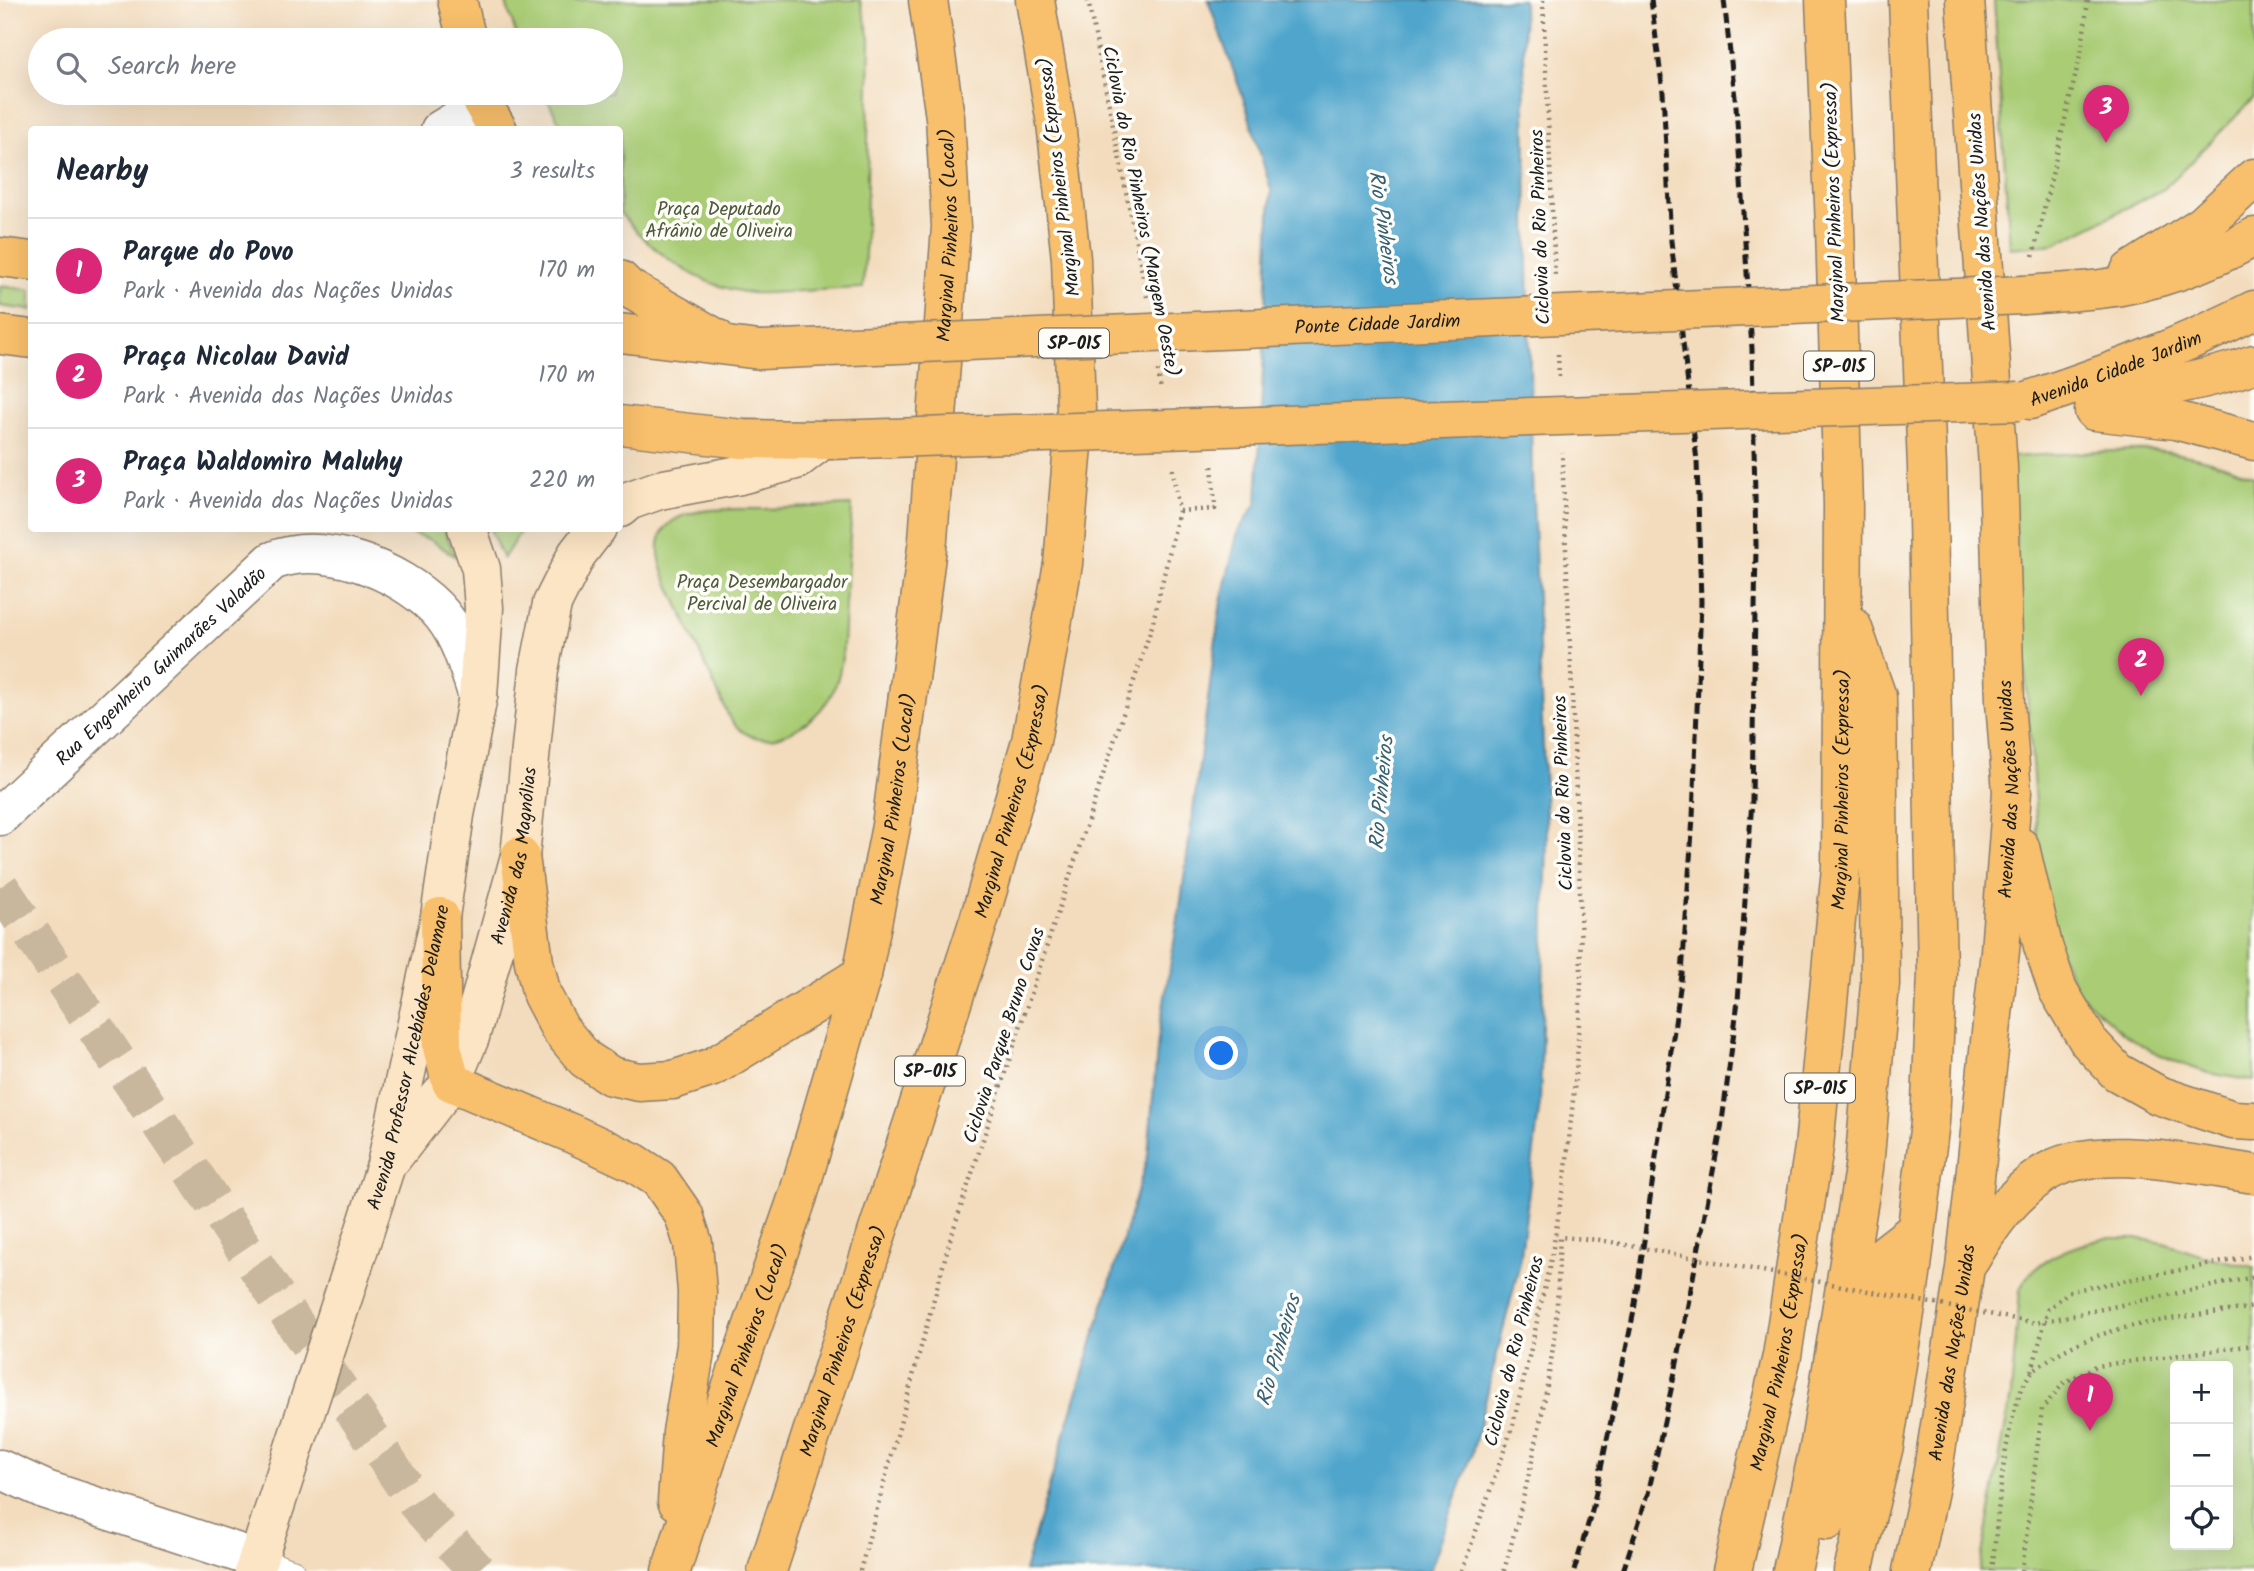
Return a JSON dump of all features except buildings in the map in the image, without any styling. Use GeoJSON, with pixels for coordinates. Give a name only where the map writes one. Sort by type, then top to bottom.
{"type":"FeatureCollection","features":[{"type":"Feature","properties":{"kind":"highway"},"geometry":{"type":"LineString","coordinates":[[457,0],[464,28]]}},
{"type":"Feature","properties":{"kind":"highway","name":"Marginal Pinheiros (Local)"},"geometry":{"type":"LineString","coordinates":[[671,1571],[709,1449],[798,1196],[862,975],[891,825],[928,540],[951,227],[945,117],[928,0]]}},
{"type":"Feature","properties":{"kind":"highway","name":"Marginal Pinheiros (Expressa)"},"geometry":{"type":"LineString","coordinates":[[767,1571],[979,920],[1031,741],[1063,564],[1076,410],[1071,259],[1056,123],[1035,0]]}},
{"type":"Feature","properties":{"kind":"highway","name":"Marginal Pinheiros (Expressa)"},"geometry":{"type":"LineString","coordinates":[[1732,1571],[1782,1356],[1814,1147],[1841,868],[1843,505],[1825,0]]}},
{"type":"Feature","properties":{"kind":"highway"},"geometry":{"type":"LineString","coordinates":[[1853,1571],[1884,1446],[1916,1230],[1930,1122],[1937,974],[1927,467],[1908,0]]}},
{"type":"Feature","properties":{"kind":"highway","name":"Avenida das Nações Unidas"},"geometry":{"type":"LineString","coordinates":[[1912,1571],[1933,1476],[1965,1268],[2000,951],[2012,792],[2006,702],[1998,466],[1965,0]]}},
{"type":"Feature","properties":{"kind":"highway"},"geometry":{"type":"LineString","coordinates":[[2102,289],[2203,225],[2254,178]]}},
{"type":"Feature","properties":{"kind":"highway"},"geometry":{"type":"LineString","coordinates":[[2024,295],[2102,289],[2164,275],[2229,251],[2254,237]]}},
{"type":"Feature","properties":{"kind":"highway"},"geometry":{"type":"LineString","coordinates":[[0,257],[28,260]]}},
{"type":"Feature","properties":{"kind":"highway"},"geometry":{"type":"LineString","coordinates":[[623,283],[745,348]]}},
{"type":"Feature","properties":{"kind":"highway","name":"Ponte Cidade Jardim"},"geometry":{"type":"LineString","coordinates":[[623,333],[745,348],[2024,295]]}},
{"type":"Feature","properties":{"kind":"highway","name":"Avenida Cidade Jardim"},"geometry":{"type":"LineString","coordinates":[[2025,400],[2125,368],[2210,333],[2254,310]]}},
{"type":"Feature","properties":{"kind":"highway"},"geometry":{"type":"LineString","coordinates":[[0,335],[28,338]]}},
{"type":"Feature","properties":{"kind":"highway","name":"Avenida Cidade Jardim"},"geometry":{"type":"LineString","coordinates":[[2025,400],[2122,393],[2193,382],[2254,364]]}},
{"type":"Feature","properties":{"kind":"highway"},"geometry":{"type":"LineString","coordinates":[[623,425],[743,439],[826,440],[2025,400],[2067,408],[2175,420],[2254,441]]}},
{"type":"Feature","properties":{"kind":"highway"},"geometry":{"type":"LineString","coordinates":[[1792,1571],[1819,1443],[1864,1168],[1880,985],[1877,697],[1842,597]]}},
{"type":"Feature","properties":{"kind":"highway"},"geometry":{"type":"LineString","coordinates":[[2012,792],[2019,844],[2043,946],[2057,990],[2089,1042],[2117,1072],[2158,1095],[2233,1120],[2254,1121]]}},
{"type":"Feature","properties":{"kind":"highway"},"geometry":{"type":"LineString","coordinates":[[520,856],[534,962],[542,995],[560,1029],[585,1059],[611,1076],[639,1082],[673,1080],[713,1067],[862,975]]}},
{"type":"Feature","properties":{"kind":"highway"},"geometry":{"type":"LineString","coordinates":[[440,917],[442,1047],[451,1083],[632,1162],[659,1179],[684,1215],[693,1243],[697,1292],[696,1346],[682,1432],[671,1571]]}},
{"type":"Feature","properties":{"kind":"highway"},"geometry":{"type":"LineString","coordinates":[[1965,1268],[1989,1228],[2010,1202],[2044,1173],[2073,1162],[2106,1157],[2166,1160],[2254,1174]]}},
{"type":"Feature","properties":{"kind":"highway"},"geometry":{"type":"LineString","coordinates":[[1814,1571],[1847,1448],[1885,1254],[1916,1230]]}},
{"type":"Feature","properties":{"kind":"main road"},"geometry":{"type":"LineString","coordinates":[[623,505],[659,490],[740,475],[796,460],[826,440]]}},
{"type":"Feature","properties":{"kind":"main road","name":"Avenida Professor Alcebíades Delamare"},"geometry":{"type":"LineString","coordinates":[[256,1565],[386,1166],[440,917],[455,816],[478,696],[484,608],[481,569],[468,532]]}},
{"type":"Feature","properties":{"kind":"main road","name":"Avenida das Magnólias"},"geometry":{"type":"LineString","coordinates":[[386,1166],[451,1083],[470,1037],[520,856],[539,670],[552,604],[577,554],[594,532]]}},
{"type":"Feature","properties":{"kind":"street"},"geometry":{"type":"LineString","coordinates":[[449,126],[487,109]]}},
{"type":"Feature","properties":{"kind":"street","name":"Rua Engenheiro Guimarães Valadão"},"geometry":{"type":"LineString","coordinates":[[0,816],[272,561],[289,554],[316,553],[357,562],[407,586],[437,609],[458,641],[478,696]]}},
{"type":"Feature","properties":{"kind":"street"},"geometry":{"type":"LineString","coordinates":[[0,1469],[46,1490],[256,1565]]}},
{"type":"Feature","properties":{"kind":"lane"},"geometry":{"type":"LineString","coordinates":[[256,1565],[293,1571]]}},
{"type":"Feature","properties":{"kind":"path","name":"Ciclovia do Rio Pinheiros (Margem Oeste)"},"geometry":{"type":"LineString","coordinates":[[1088,0],[1149,304]]}},
{"type":"Feature","properties":{"kind":"path","name":"Ciclovia do Rio Pinheiros"},"geometry":{"type":"LineString","coordinates":[[1544,0],[1555,292]]}},
{"type":"Feature","properties":{"kind":"path"},"geometry":{"type":"LineString","coordinates":[[2024,295],[2082,47],[2088,0]]}},
{"type":"Feature","properties":{"kind":"path","name":"Ciclovia do Rio Pinheiros"},"geometry":{"type":"LineString","coordinates":[[1558,348],[1559,390]]}},
{"type":"Feature","properties":{"kind":"path","name":"Ciclovia do Rio Pinheiros (Margem Oeste)"},"geometry":{"type":"LineString","coordinates":[[1157,359],[1163,400]]}},
{"type":"Feature","properties":{"kind":"path"},"geometry":{"type":"LineString","coordinates":[[1171,456],[1179,511],[1215,509],[1209,428]]}},
{"type":"Feature","properties":{"kind":"path","name":"Ciclovia do Rio Pinheiros"},"geometry":{"type":"LineString","coordinates":[[1462,1571],[1513,1425],[1532,1345],[1552,1254],[1564,1181],[1577,1061],[1581,983],[1580,891],[1562,445]]}},
{"type":"Feature","properties":{"kind":"path","name":"Ciclovia Parque Bruno Covas"},"geometry":{"type":"LineString","coordinates":[[860,1571],[950,1240],[1153,626],[1179,511]]}},
{"type":"Feature","properties":{"kind":"path"},"geometry":{"type":"LineString","coordinates":[[1504,1571],[1522,1502],[1547,1382],[1554,1338],[1560,1237],[1600,1240],[2036,1323],[2254,1277]]}},
{"type":"Feature","properties":{"kind":"path"},"geometry":{"type":"LineString","coordinates":[[1992,1571],[2005,1459],[2018,1398],[2032,1371],[2048,1309],[2070,1291],[2254,1256]]}},
{"type":"Feature","properties":{"kind":"path"},"geometry":{"type":"LineString","coordinates":[[2032,1371],[2082,1340],[2113,1330],[2254,1307]]}},
{"type":"Feature","properties":{"kind":"path"},"geometry":{"type":"LineString","coordinates":[[2022,1571],[2042,1409],[2064,1383],[2096,1366],[2254,1345]]}},
{"type":"Feature","properties":{"kind":"green space","name":"Praça Deputado Afrânio de Oliveira"},"geometry":{"type":"Polygon","coordinates":[[[505,0],[860,0],[870,38],[863,288],[750,293],[712,283],[694,275],[662,254],[623,216],[623,126],[561,126],[550,105],[623,105],[623,28],[514,28],[505,0]]]}},
{"type":"Feature","properties":{"kind":"green space"},"geometry":{"type":"Polygon","coordinates":[[[1994,0],[2254,0],[2254,98],[2164,189],[2055,244],[2010,248],[1994,0]]]}},
{"type":"Feature","properties":{"kind":"green space"},"geometry":{"type":"Polygon","coordinates":[[[0,286],[28,290],[28,310],[0,306],[0,286]]]}},
{"type":"Feature","properties":{"kind":"green space"},"geometry":{"type":"Polygon","coordinates":[[[2131,450],[2194,457],[2254,476],[2254,1081],[2208,1073],[2179,1063],[2124,1034],[2078,993],[2043,915],[2010,457],[2131,450]]]}},
{"type":"Feature","properties":{"kind":"green space","name":"Praça Desembargador Percival de Oliveira"},"geometry":{"type":"Polygon","coordinates":[[[852,505],[842,653],[835,687],[820,710],[795,730],[765,739],[744,733],[729,717],[664,574],[659,551],[662,534],[671,522],[703,511],[852,505]]]}},
{"type":"Feature","properties":{"kind":"green space"},"geometry":{"type":"Polygon","coordinates":[[[408,532],[445,532],[456,557],[431,540],[408,532]]]}},
{"type":"Feature","properties":{"kind":"green space"},"geometry":{"type":"Polygon","coordinates":[[[491,532],[520,532],[503,559],[491,532]]]}},
{"type":"Feature","properties":{"kind":"green space"},"geometry":{"type":"Polygon","coordinates":[[[2107,1238],[2136,1238],[2254,1267],[2254,1571],[1979,1571],[2011,1395],[2020,1290],[2034,1270],[2070,1249],[2107,1238]]]}},
{"type":"Feature","properties":{"kind":"water","name":"Rio Pinheiros"},"geometry":{"type":"Polygon","coordinates":[[[1208,0],[1523,0],[1532,473],[1547,841],[1540,1103],[1520,1263],[1472,1454],[1430,1571],[1024,1571],[1148,1155],[1158,1038],[1181,901],[1221,601],[1238,531],[1257,503],[1271,190],[1246,106],[1208,0]]]}},
{"type":"Feature","properties":{"kind":"tunnel"},"geometry":{"type":"LineString","coordinates":[[0,887],[416,1503],[477,1571]]}},
{"type":"Feature","properties":{"kind":"railway"},"geometry":{"type":"LineString","coordinates":[[1574,1571],[1592,1511],[1634,1311],[1682,974],[1693,817],[1701,602],[1697,461],[1671,241],[1663,92],[1651,0]]}},
{"type":"Feature","properties":{"kind":"railway"},"geometry":{"type":"LineString","coordinates":[[1623,1571],[1648,1494],[1677,1363],[1721,1129],[1738,1001],[1752,800],[1756,545],[1752,349],[1736,106],[1724,0]]}},
{"type":"Feature","properties":{"kind":"place","name":"Praça Waldomiro Maluhy"},"geometry":{"type":"Point","coordinates":[2106,143]}},
{"type":"Feature","properties":{"kind":"place","name":"Praça Nicolau David"},"geometry":{"type":"Point","coordinates":[2141,696]}},
{"type":"Feature","properties":{"kind":"place","name":"Parque do Povo"},"geometry":{"type":"Point","coordinates":[2090,1431]}}]}
